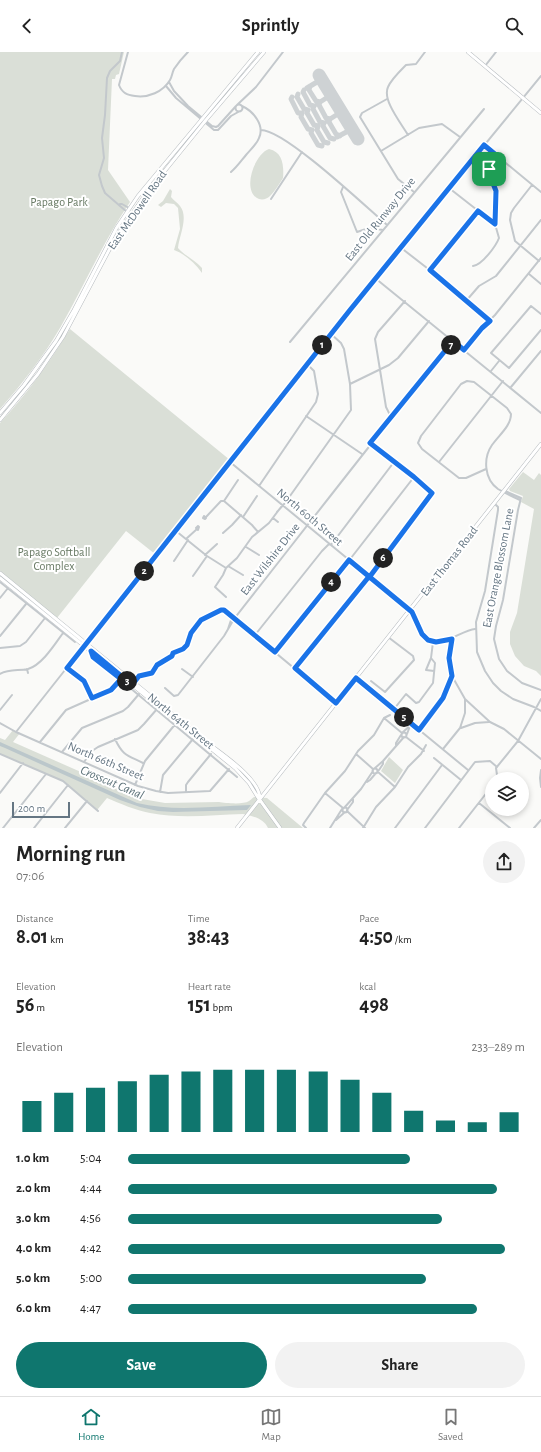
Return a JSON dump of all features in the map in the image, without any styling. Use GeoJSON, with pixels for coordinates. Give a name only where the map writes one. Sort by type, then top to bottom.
{"type":"FeatureCollection","features":[{"type":"Feature","properties":{"kind":"main road","name":"East McDowell Road"},"geometry":{"type":"LineString","coordinates":[[0,413],[33,373],[59,335],[102,253],[128,210],[149,182],[258,52]]}},
{"type":"Feature","properties":{"kind":"main road","name":"East McDowell Road"},"geometry":{"type":"LineString","coordinates":[[0,420],[38,374],[63,336],[117,236],[146,194],[205,121],[264,52]]}},
{"type":"Feature","properties":{"kind":"main road"},"geometry":{"type":"LineString","coordinates":[[468,52],[541,113]]}},
{"type":"Feature","properties":{"kind":"main road"},"geometry":{"type":"LineString","coordinates":[[117,236],[117,233],[129,214],[128,210]]}},
{"type":"Feature","properties":{"kind":"main road","name":"East Thomas Road"},"geometry":{"type":"LineString","coordinates":[[237,828],[541,444]]}},
{"type":"Feature","properties":{"kind":"main road","name":"North 64th Street"},"geometry":{"type":"LineString","coordinates":[[0,573],[28,601]]}},
{"type":"Feature","properties":{"kind":"main road","name":"North 64th Street"},"geometry":{"type":"LineString","coordinates":[[0,578],[85,644],[236,767],[254,784],[263,804],[280,827],[284,828]]}},
{"type":"Feature","properties":{"kind":"main road","name":"North 64th Street"},"geometry":{"type":"LineString","coordinates":[[85,644],[91,651],[134,684]]}},
{"type":"Feature","properties":{"kind":"street"},"geometry":{"type":"LineString","coordinates":[[122,52],[120,61],[110,71],[107,78],[105,119],[102,138],[104,158],[99,175],[105,193],[122,204],[128,210]]}},
{"type":"Feature","properties":{"kind":"street"},"geometry":{"type":"LineString","coordinates":[[128,52],[119,84],[121,89],[129,95],[146,97],[166,86],[174,69],[188,52]]}},
{"type":"Feature","properties":{"kind":"street"},"geometry":{"type":"LineString","coordinates":[[166,86],[176,98],[202,119],[216,127],[236,105],[259,84],[283,52]]}},
{"type":"Feature","properties":{"kind":"street"},"geometry":{"type":"LineString","coordinates":[[408,135],[386,99],[386,93],[389,85],[406,65],[416,64],[424,53],[421,52]]}},
{"type":"Feature","properties":{"kind":"street"},"geometry":{"type":"LineString","coordinates":[[485,66],[496,52]]}},
{"type":"Feature","properties":{"kind":"street"},"geometry":{"type":"LineString","coordinates":[[16,732],[375,278],[541,76]]}},
{"type":"Feature","properties":{"kind":"street"},"geometry":{"type":"LineString","coordinates":[[169,82],[176,94],[202,119]]}},
{"type":"Feature","properties":{"kind":"street"},"geometry":{"type":"LineString","coordinates":[[240,111],[242,99]]}},
{"type":"Feature","properties":{"kind":"street"},"geometry":{"type":"LineString","coordinates":[[386,99],[369,108],[360,115],[398,179],[414,192]]}},
{"type":"Feature","properties":{"kind":"street"},"geometry":{"type":"LineString","coordinates":[[232,172],[259,138],[261,130],[259,122],[247,110],[242,106],[236,105]]}},
{"type":"Feature","properties":{"kind":"street"},"geometry":{"type":"LineString","coordinates":[[236,105],[236,110],[240,111]]}},
{"type":"Feature","properties":{"kind":"street","name":"East Old Runway Drive"},"geometry":{"type":"LineString","coordinates":[[290,342],[484,108]]}},
{"type":"Feature","properties":{"kind":"street"},"geometry":{"type":"LineString","coordinates":[[205,121],[213,130],[218,130],[231,116],[240,111],[247,110]]}},
{"type":"Feature","properties":{"kind":"street"},"geometry":{"type":"LineString","coordinates":[[381,151],[420,128],[442,124],[460,137]]}},
{"type":"Feature","properties":{"kind":"street"},"geometry":{"type":"LineString","coordinates":[[261,130],[269,131],[302,152],[387,225]]}},
{"type":"Feature","properties":{"kind":"street"},"geometry":{"type":"LineString","coordinates":[[484,145],[541,192]]}},
{"type":"Feature","properties":{"kind":"street"},"geometry":{"type":"LineString","coordinates":[[271,199],[302,152]]}},
{"type":"Feature","properties":{"kind":"street"},"geometry":{"type":"LineString","coordinates":[[473,266],[477,266],[481,262],[499,240],[495,224],[496,191],[489,171],[496,155]]}},
{"type":"Feature","properties":{"kind":"street"},"geometry":{"type":"LineString","coordinates":[[532,185],[516,204],[511,213],[510,220],[514,238],[520,246],[539,261]]}},
{"type":"Feature","properties":{"kind":"street"},"geometry":{"type":"LineString","coordinates":[[343,187],[341,192],[342,196],[357,232],[368,228],[383,230]]}},
{"type":"Feature","properties":{"kind":"street"},"geometry":{"type":"LineString","coordinates":[[449,188],[495,224]]}},
{"type":"Feature","properties":{"kind":"street"},"geometry":{"type":"LineString","coordinates":[[430,270],[478,211]]}},
{"type":"Feature","properties":{"kind":"street"},"geometry":{"type":"LineString","coordinates":[[466,301],[479,286],[495,278],[541,220]]}},
{"type":"Feature","properties":{"kind":"street"},"geometry":{"type":"LineString","coordinates":[[400,247],[430,270],[490,321]]}},
{"type":"Feature","properties":{"kind":"street"},"geometry":{"type":"LineString","coordinates":[[464,350],[482,328],[490,321],[541,258]]}},
{"type":"Feature","properties":{"kind":"street"},"geometry":{"type":"LineString","coordinates":[[529,274],[541,284]]}},
{"type":"Feature","properties":{"kind":"street"},"geometry":{"type":"LineString","coordinates":[[375,278],[511,387],[541,413]]}},
{"type":"Feature","properties":{"kind":"street"},"geometry":{"type":"LineString","coordinates":[[392,417],[386,408],[375,339],[378,332],[405,301]]}},
{"type":"Feature","properties":{"kind":"street"},"geometry":{"type":"LineString","coordinates":[[541,314],[531,306],[491,353],[509,368],[541,330]]}},
{"type":"Feature","properties":{"kind":"street"},"geometry":{"type":"LineString","coordinates":[[350,384],[380,370],[398,358],[429,321]]}},
{"type":"Feature","properties":{"kind":"street"},"geometry":{"type":"LineString","coordinates":[[226,597],[215,587],[224,575],[227,567],[246,547],[252,537],[273,518],[280,507],[283,506],[350,414],[352,405],[344,349],[341,342],[331,333]]}},
{"type":"Feature","properties":{"kind":"street","name":"East Wilshire Drive"},"geometry":{"type":"LineString","coordinates":[[165,688],[176,696],[193,677],[224,636],[231,620],[234,619],[370,443],[453,341]]}},
{"type":"Feature","properties":{"kind":"street"},"geometry":{"type":"LineString","coordinates":[[511,387],[541,351]]}},
{"type":"Feature","properties":{"kind":"street"},"geometry":{"type":"LineString","coordinates":[[491,371],[499,361]]}},
{"type":"Feature","properties":{"kind":"street"},"geometry":{"type":"LineString","coordinates":[[259,486],[316,402],[318,394],[314,371],[307,364]]}},
{"type":"Feature","properties":{"kind":"street"},"geometry":{"type":"LineString","coordinates":[[486,469],[469,477],[460,478],[422,449],[418,443],[420,436],[461,384],[469,380],[474,382],[508,410],[511,415],[509,423],[492,444],[486,459],[486,469],[493,483],[503,491]]}},
{"type":"Feature","properties":{"kind":"street"},"geometry":{"type":"LineString","coordinates":[[439,462],[503,381]]}},
{"type":"Feature","properties":{"kind":"street"},"geometry":{"type":"LineString","coordinates":[[306,416],[362,454]]}},
{"type":"Feature","properties":{"kind":"street"},"geometry":{"type":"LineString","coordinates":[[295,668],[369,577],[432,493],[370,443]]}},
{"type":"Feature","properties":{"kind":"street","name":"North 60th Street"},"geometry":{"type":"LineString","coordinates":[[230,462],[410,610],[415,617],[424,637],[433,642]]}},
{"type":"Feature","properties":{"kind":"street"},"geometry":{"type":"LineString","coordinates":[[255,635],[330,544],[394,462]]}},
{"type":"Feature","properties":{"kind":"street"},"geometry":{"type":"LineString","coordinates":[[275,652],[414,477]]}},
{"type":"Feature","properties":{"kind":"street"},"geometry":{"type":"LineString","coordinates":[[206,517],[220,502],[224,501],[238,480]]}},
{"type":"Feature","properties":{"kind":"street","name":"East Orange Blossom Lane"},"geometry":{"type":"LineString","coordinates":[[503,491],[520,499],[503,600],[494,638],[499,659],[507,671],[522,683],[541,690]]}},
{"type":"Feature","properties":{"kind":"street"},"geometry":{"type":"LineString","coordinates":[[223,533],[250,508],[257,496]]}},
{"type":"Feature","properties":{"kind":"street"},"geometry":{"type":"LineString","coordinates":[[224,501],[258,532]]}},
{"type":"Feature","properties":{"kind":"street"},"geometry":{"type":"LineString","coordinates":[[494,503],[498,507],[498,510],[485,591],[475,629],[477,652],[481,665],[489,678],[507,695],[536,708],[541,712]]}},
{"type":"Feature","properties":{"kind":"street"},"geometry":{"type":"LineString","coordinates":[[273,518],[278,522]]}},
{"type":"Feature","properties":{"kind":"street"},"geometry":{"type":"LineString","coordinates":[[174,561],[187,540],[197,529]]}},
{"type":"Feature","properties":{"kind":"street"},"geometry":{"type":"LineString","coordinates":[[176,531],[206,555],[243,575]]}},
{"type":"Feature","properties":{"kind":"street"},"geometry":{"type":"LineString","coordinates":[[193,576],[206,555],[217,544]]}},
{"type":"Feature","properties":{"kind":"street"},"geometry":{"type":"LineString","coordinates":[[246,547],[259,556]]}},
{"type":"Feature","properties":{"kind":"street","name":"North 64th Street"},"geometry":{"type":"LineString","coordinates":[[0,582],[28,601],[45,618],[75,642]]}},
{"type":"Feature","properties":{"kind":"street"},"geometry":{"type":"LineString","coordinates":[[0,598],[8,588]]}},
{"type":"Feature","properties":{"kind":"street"},"geometry":{"type":"LineString","coordinates":[[0,636],[28,601]]}},
{"type":"Feature","properties":{"kind":"street"},"geometry":{"type":"LineString","coordinates":[[134,684],[143,674],[152,673],[157,665],[172,656],[173,653],[183,649],[187,645],[191,633],[201,620],[224,610],[336,703]]}},
{"type":"Feature","properties":{"kind":"street"},"geometry":{"type":"LineString","coordinates":[[0,648],[20,646],[25,643],[45,618]]}},
{"type":"Feature","properties":{"kind":"street"},"geometry":{"type":"LineString","coordinates":[[434,671],[426,670],[431,658],[433,642],[452,639],[464,632],[475,629]]}},
{"type":"Feature","properties":{"kind":"street"},"geometry":{"type":"LineString","coordinates":[[0,674],[27,669],[37,665],[63,633]]}},
{"type":"Feature","properties":{"kind":"street"},"geometry":{"type":"LineString","coordinates":[[383,695],[414,660],[413,656],[388,637]]}},
{"type":"Feature","properties":{"kind":"street"},"geometry":{"type":"LineString","coordinates":[[452,639],[449,658],[452,676],[466,699],[490,722],[504,730],[541,759]]}},
{"type":"Feature","properties":{"kind":"street","name":"North 64th Street"},"geometry":{"type":"LineString","coordinates":[[91,651],[92,656],[237,777]]}},
{"type":"Feature","properties":{"kind":"street"},"geometry":{"type":"LineString","coordinates":[[394,709],[406,694],[416,703],[419,702],[432,685],[435,663],[431,658]]}},
{"type":"Feature","properties":{"kind":"street"},"geometry":{"type":"LineString","coordinates":[[67,668],[84,681],[92,698]]}},
{"type":"Feature","properties":{"kind":"street"},"geometry":{"type":"LineString","coordinates":[[27,669],[28,673]]}},
{"type":"Feature","properties":{"kind":"street"},"geometry":{"type":"LineString","coordinates":[[182,669],[193,677]]}},
{"type":"Feature","properties":{"kind":"street"},"geometry":{"type":"LineString","coordinates":[[419,730],[443,698],[452,676]]}},
{"type":"Feature","properties":{"kind":"street"},"geometry":{"type":"LineString","coordinates":[[356,678],[383,695]]}},
{"type":"Feature","properties":{"kind":"street"},"geometry":{"type":"LineString","coordinates":[[40,742],[66,710],[111,690],[121,679]]}},
{"type":"Feature","properties":{"kind":"street"},"geometry":{"type":"LineString","coordinates":[[371,681],[394,709],[411,725],[468,770]]}},
{"type":"Feature","properties":{"kind":"street"},"geometry":{"type":"LineString","coordinates":[[62,752],[82,728],[123,710],[128,707],[139,694]]}},
{"type":"Feature","properties":{"kind":"street"},"geometry":{"type":"LineString","coordinates":[[0,710],[12,695]]}},
{"type":"Feature","properties":{"kind":"street"},"geometry":{"type":"LineString","coordinates":[[443,749],[460,728],[465,713],[466,699]]}},
{"type":"Feature","properties":{"kind":"street"},"geometry":{"type":"LineString","coordinates":[[496,772],[497,767],[518,741],[541,699]]}},
{"type":"Feature","properties":{"kind":"street"},"geometry":{"type":"LineString","coordinates":[[84,762],[92,751],[98,747],[138,730],[157,709]]}},
{"type":"Feature","properties":{"kind":"street"},"geometry":{"type":"LineString","coordinates":[[306,828],[303,825],[325,794],[345,771],[356,754],[372,737],[384,718],[390,714]]}},
{"type":"Feature","properties":{"kind":"street"},"geometry":{"type":"LineString","coordinates":[[384,718],[424,751]]}},
{"type":"Feature","properties":{"kind":"street"},"geometry":{"type":"LineString","coordinates":[[135,785],[143,763],[178,720]]}},
{"type":"Feature","properties":{"kind":"street"},"geometry":{"type":"LineString","coordinates":[[460,728],[475,723],[490,722]]}},
{"type":"Feature","properties":{"kind":"street","name":"North 66th Street"},"geometry":{"type":"LineString","coordinates":[[0,723],[16,732],[135,785],[160,792],[210,791],[229,769]]}},
{"type":"Feature","properties":{"kind":"street"},"geometry":{"type":"LineString","coordinates":[[396,745],[402,733],[411,725]]}},
{"type":"Feature","properties":{"kind":"street"},"geometry":{"type":"LineString","coordinates":[[367,782],[367,778],[374,769],[406,736],[411,728],[411,725]]}},
{"type":"Feature","properties":{"kind":"street"},"geometry":{"type":"LineString","coordinates":[[402,733],[406,736]]}},
{"type":"Feature","properties":{"kind":"street"},"geometry":{"type":"LineString","coordinates":[[116,739],[120,750],[124,754],[143,763]]}},
{"type":"Feature","properties":{"kind":"street"},"geometry":{"type":"LineString","coordinates":[[160,792],[163,775],[193,739]]}},
{"type":"Feature","properties":{"kind":"street"},"geometry":{"type":"LineString","coordinates":[[325,794],[364,827],[379,804],[395,787],[408,767],[424,751],[426,744]]}},
{"type":"Feature","properties":{"kind":"street"},"geometry":{"type":"LineString","coordinates":[[0,754],[63,781],[98,810]]}},
{"type":"Feature","properties":{"kind":"street"},"geometry":{"type":"LineString","coordinates":[[186,792],[186,785],[211,754]]}},
{"type":"Feature","properties":{"kind":"street"},"geometry":{"type":"LineString","coordinates":[[356,754],[395,787]]}},
{"type":"Feature","properties":{"kind":"street"},"geometry":{"type":"LineString","coordinates":[[434,758],[461,780]]}},
{"type":"Feature","properties":{"kind":"street"},"geometry":{"type":"LineString","coordinates":[[336,820],[343,808],[377,772],[383,764],[383,761]]}},
{"type":"Feature","properties":{"kind":"street"},"geometry":{"type":"LineString","coordinates":[[425,828],[475,762],[490,761],[497,767]]}},
{"type":"Feature","properties":{"kind":"street"},"geometry":{"type":"LineString","coordinates":[[0,793],[23,763]]}},
{"type":"Feature","properties":{"kind":"street"},"geometry":{"type":"LineString","coordinates":[[395,828],[442,765]]}},
{"type":"Feature","properties":{"kind":"street"},"geometry":{"type":"LineString","coordinates":[[374,769],[377,768],[377,772]]}},
{"type":"Feature","properties":{"kind":"street"},"geometry":{"type":"LineString","coordinates":[[541,770],[541,787]]}},
{"type":"Feature","properties":{"kind":"street"},"geometry":{"type":"LineString","coordinates":[[3,828],[46,774]]}},
{"type":"Feature","properties":{"kind":"street"},"geometry":{"type":"LineString","coordinates":[[34,828],[68,785]]}},
{"type":"Feature","properties":{"kind":"street"},"geometry":{"type":"LineString","coordinates":[[460,827],[485,795]]}},
{"type":"Feature","properties":{"kind":"street"},"geometry":{"type":"LineString","coordinates":[[330,828],[346,811],[353,802],[353,799]]}},
{"type":"Feature","properties":{"kind":"street"},"geometry":{"type":"LineString","coordinates":[[65,828],[87,801]]}},
{"type":"Feature","properties":{"kind":"street"},"geometry":{"type":"LineString","coordinates":[[479,802],[510,828]]}},
{"type":"Feature","properties":{"kind":"street"},"geometry":{"type":"LineString","coordinates":[[534,828],[541,820]]}},
{"type":"Feature","properties":{"kind":"green space","name":"Papago Park"},"geometry":{"type":"Polygon","coordinates":[[[0,52],[124,52],[119,74],[116,75],[115,79],[112,79],[108,170],[130,202],[120,217],[69,312],[47,349],[0,409],[0,52]]]}},
{"type":"Feature","properties":{"kind":"green space"},"geometry":{"type":"Polygon","coordinates":[[[269,149],[277,153],[282,160],[283,178],[270,196],[266,199],[259,199],[254,195],[251,189],[250,181],[254,165],[264,152],[269,149]]]}},
{"type":"Feature","properties":{"kind":"green space"},"geometry":{"type":"Polygon","coordinates":[[[170,189],[172,191],[171,197],[183,210],[184,216],[178,248],[202,268],[202,273],[190,259],[174,250],[180,229],[178,208],[174,204],[166,203],[161,207],[158,205],[163,201],[170,189]]]}},
{"type":"Feature","properties":{"kind":"green space","name":"Papago Softball Complex"},"geometry":{"type":"Polygon","coordinates":[[[70,329],[230,460],[155,554],[126,531],[57,618],[0,572],[0,423],[37,378],[70,329]]]}},
{"type":"Feature","properties":{"kind":"green space"},"geometry":{"type":"Polygon","coordinates":[[[523,472],[534,480],[539,473],[541,475],[541,676],[536,671],[524,666],[515,656],[510,644],[510,632],[517,613],[534,509],[521,502],[523,496],[510,491],[509,489],[523,472]]]}},
{"type":"Feature","properties":{"kind":"green space"},"geometry":{"type":"Polygon","coordinates":[[[13,730],[20,733],[13,742],[142,799],[165,803],[243,803],[250,801],[254,797],[267,798],[303,828],[268,828],[261,820],[243,814],[196,816],[161,815],[123,805],[107,798],[98,811],[63,781],[0,754],[0,738],[5,740],[13,730]]]}},
{"type":"Feature","properties":{"kind":"green space"},"geometry":{"type":"Polygon","coordinates":[[[389,757],[403,770],[395,783],[381,771],[389,757]]]}},
{"type":"Feature","properties":{"kind":"shaded area"},"geometry":{"type":"Polygon","coordinates":[[[0,742],[137,803],[151,806],[179,808],[251,805],[247,810],[173,812],[158,811],[140,807],[120,800],[0,746],[0,742]]]}},
{"type":"Feature","properties":{"kind":"taxiway"},"geometry":{"type":"LineString","coordinates":[[307,88],[322,79]]}},
{"type":"Feature","properties":{"kind":"taxiway"},"geometry":{"type":"LineString","coordinates":[[310,86],[309,90],[316,101],[320,102],[319,105],[326,118],[330,119],[329,122],[336,134],[340,136]]}},
{"type":"Feature","properties":{"kind":"taxiway"},"geometry":{"type":"LineString","coordinates":[[304,90],[303,92],[310,105],[314,106],[313,109],[320,122],[324,123],[323,126],[330,138],[334,139]]}},
{"type":"Feature","properties":{"kind":"taxiway"},"geometry":{"type":"LineString","coordinates":[[298,94],[297,97],[304,109],[308,110],[307,113],[314,125],[318,126],[317,130],[324,142],[328,143]]}},
{"type":"Feature","properties":{"kind":"taxiway"},"geometry":{"type":"LineString","coordinates":[[317,104],[331,95]]}},
{"type":"Feature","properties":{"kind":"taxiway"},"geometry":{"type":"LineString","coordinates":[[292,97],[291,99],[298,113],[302,113],[301,117],[308,129],[312,130],[311,133],[318,145],[322,146]]}},
{"type":"Feature","properties":{"kind":"taxiway"},"geometry":{"type":"LineString","coordinates":[[327,121],[341,112]]}},
{"type":"Feature","properties":{"kind":"taxiway"},"geometry":{"type":"LineString","coordinates":[[337,137],[352,129]]}},
{"type":"Feature","properties":{"kind":"runway"},"geometry":{"type":"LineString","coordinates":[[319,75],[358,139]]}},
{"type":"Feature","properties":{"kind":"route"},"geometry":{"type":"LineString","coordinates":[[489,169],[489,173],[497,194],[495,224],[478,211],[430,270],[490,321],[482,328],[464,350],[453,341],[370,443],[431,491],[431,496],[415,516],[369,577],[368,579],[295,668],[336,703],[356,678],[419,730],[435,710],[443,698],[452,676],[449,658],[452,639],[433,642],[424,637],[412,612],[369,577],[349,560],[275,652],[224,610],[221,610],[212,616],[201,620],[191,633],[187,645],[183,649],[173,653],[172,656],[157,665],[152,673],[139,676],[132,685],[91,651],[93,657],[121,679],[111,690],[92,698],[84,681],[67,668],[377,276],[484,145],[496,155],[489,169]]}},
{"type":"Feature","properties":{"kind":"water label","name":"Crosscut Canal"},"geometry":{"type":"Point","coordinates":[112,783]}}]}
